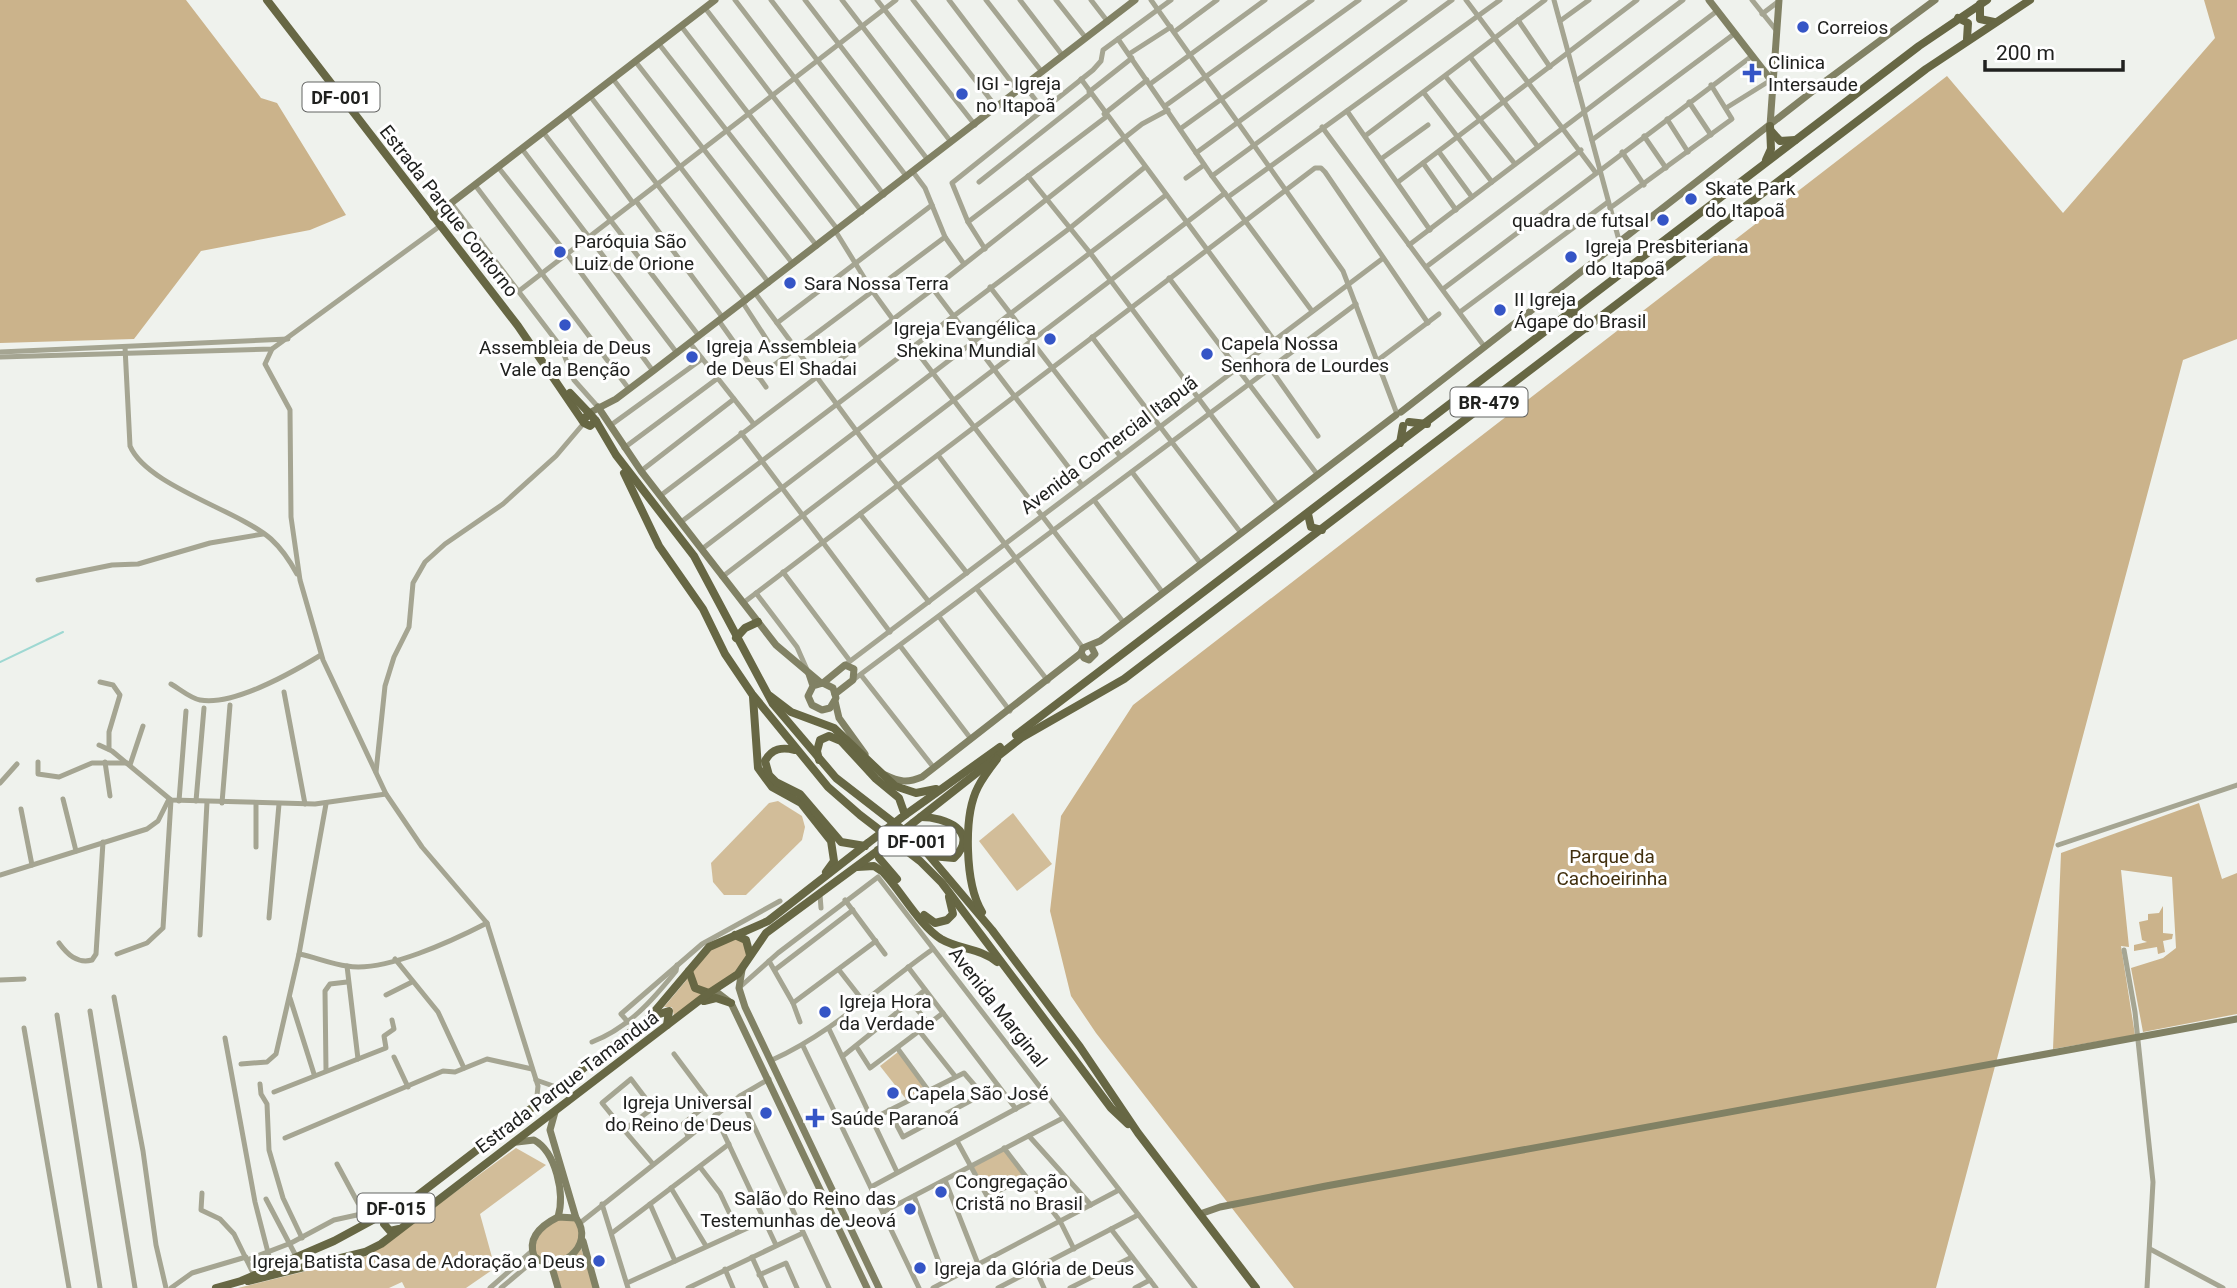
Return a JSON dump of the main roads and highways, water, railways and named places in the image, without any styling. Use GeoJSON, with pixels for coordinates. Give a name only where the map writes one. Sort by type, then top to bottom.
{"type":"FeatureCollection","features":[{"type":"Feature","properties":{"kind":"main road","name":"Estrada Parque Contorno"},"geometry":{"type":"LineString","coordinates":[[267,0],[694,556],[736,638]]}},
{"type":"Feature","properties":{"kind":"main road","name":"BR-479"},"geometry":{"type":"LineString","coordinates":[[921,817],[1003,751],[1048,720],[1124,679],[1967,39],[2030,0]]}},
{"type":"Feature","properties":{"kind":"main road","name":"BR-479"},"geometry":{"type":"LineString","coordinates":[[952,782],[1103,671],[1798,139],[1984,2]]}},
{"type":"Feature","properties":{"kind":"main road"},"geometry":{"type":"LineString","coordinates":[[1984,2],[1980,19],[1994,22]]}},
{"type":"Feature","properties":{"kind":"main road"},"geometry":{"type":"LineString","coordinates":[[1958,19],[1968,23],[1967,39]]}},
{"type":"Feature","properties":{"kind":"main road"},"geometry":{"type":"LineString","coordinates":[[1763,166],[1771,149],[1770,128],[1780,141],[1798,139]]}},
{"type":"Feature","properties":{"kind":"main road"},"geometry":{"type":"LineString","coordinates":[[1572,314],[1582,317],[1587,328]]}},
{"type":"Feature","properties":{"kind":"main road"},"geometry":{"type":"LineString","coordinates":[[1400,444],[1401,416],[1426,424]]}},
{"type":"Feature","properties":{"kind":"main road"},"geometry":{"type":"LineString","coordinates":[[618,458],[659,546],[697,599],[725,654],[795,750]]}},
{"type":"Feature","properties":{"kind":"main road"},"geometry":{"type":"LineString","coordinates":[[1308,514],[1311,527],[1322,530]]}},
{"type":"Feature","properties":{"kind":"main road"},"geometry":{"type":"LineString","coordinates":[[736,638],[745,628],[758,622]]}},
{"type":"Feature","properties":{"kind":"main road","name":"DF-001"},"geometry":{"type":"LineString","coordinates":[[736,638],[764,691],[819,760],[847,787],[916,840],[992,930],[1080,1047],[1138,1133],[1256,1288]]}},
{"type":"Feature","properties":{"kind":"main road"},"geometry":{"type":"LineString","coordinates":[[764,691],[791,712],[834,727],[895,786],[916,793],[929,792],[952,782]]}},
{"type":"Feature","properties":{"kind":"main road"},"geometry":{"type":"LineString","coordinates":[[752,694],[757,723],[758,768],[772,787],[802,803],[834,847],[834,861],[810,889]]}},
{"type":"Feature","properties":{"kind":"main road"},"geometry":{"type":"LineString","coordinates":[[819,760],[817,751],[820,740],[829,736],[841,741],[876,779],[899,798],[903,817]]}},
{"type":"Feature","properties":{"kind":"main road"},"geometry":{"type":"LineString","coordinates":[[795,750],[778,748],[769,754],[765,761],[769,775],[809,802],[841,842],[867,844]]}},
{"type":"Feature","properties":{"kind":"main road","name":"DF-001"},"geometry":{"type":"LineString","coordinates":[[795,750],[859,816],[920,861],[942,883],[1111,1108],[1138,1133]]}},
{"type":"Feature","properties":{"kind":"main road"},"geometry":{"type":"LineString","coordinates":[[992,930],[978,906],[970,880],[969,836],[976,789],[1003,751]]}},
{"type":"Feature","properties":{"kind":"main road","name":"Estrada Parque Tamanduá"},"geometry":{"type":"LineString","coordinates":[[216,1288],[241,1281],[334,1241],[427,1189],[649,1018],[709,947],[739,931],[768,921],[952,782]]}},
{"type":"Feature","properties":{"kind":"main road"},"geometry":{"type":"LineString","coordinates":[[921,817],[948,821],[959,830],[963,841],[961,851],[954,858],[931,856]]}},
{"type":"Feature","properties":{"kind":"main road","name":"Estrada Parque Tamanduá"},"geometry":{"type":"LineString","coordinates":[[241,1281],[252,1281],[365,1252],[400,1229],[743,969],[765,933],[921,817]]}},
{"type":"Feature","properties":{"kind":"main road"},"geometry":{"type":"LineString","coordinates":[[879,850],[879,858],[923,914],[935,923],[947,920],[953,914],[952,903],[942,883]]}},
{"type":"Feature","properties":{"kind":"main road"},"geometry":{"type":"LineString","coordinates":[[848,870],[874,866],[883,872],[927,934],[988,954],[1008,970]]}},
{"type":"Feature","properties":{"kind":"main road"},"geometry":{"type":"LineString","coordinates":[[739,931],[746,940],[750,955]]}},
{"type":"Feature","properties":{"kind":"main road"},"geometry":{"type":"LineString","coordinates":[[689,971],[695,988],[709,993]]}},
{"type":"Feature","properties":{"kind":"main road"},"geometry":{"type":"LineString","coordinates":[[668,1024],[704,1001],[716,998],[731,1003]]}},
{"type":"Feature","properties":{"kind":"main road"},"geometry":{"type":"LineString","coordinates":[[649,1018],[666,1010],[670,1014],[668,1024]]}},
{"type":"Feature","properties":{"kind":"main road"},"geometry":{"type":"LineString","coordinates":[[389,1212],[384,1219],[387,1229],[400,1229]]}},
{"type":"Feature","properties":{"kind":"waterway"},"geometry":{"type":"LineString","coordinates":[[0,662],[63,632]]}},
{"type":"Feature","properties":{"kind":"place","name":"Correios"},"geometry":{"type":"Point","coordinates":[1803,27]}},
{"type":"Feature","properties":{"kind":"place","name":"Clinica Intersaude"},"geometry":{"type":"Point","coordinates":[1752,73]}},
{"type":"Feature","properties":{"kind":"place","name":"IGI - Igreja no Itapoã"},"geometry":{"type":"Point","coordinates":[962,94]}},
{"type":"Feature","properties":{"kind":"place","name":"Skate Park do Itapoã"},"geometry":{"type":"Point","coordinates":[1691,199]}},
{"type":"Feature","properties":{"kind":"place","name":"quadra de futsal"},"geometry":{"type":"Point","coordinates":[1663,220]}},
{"type":"Feature","properties":{"kind":"place","name":"Paróquia São Luiz de Orione"},"geometry":{"type":"Point","coordinates":[560,252]}},
{"type":"Feature","properties":{"kind":"place","name":"Igreja Presbiteriana do Itapoã"},"geometry":{"type":"Point","coordinates":[1571,257]}},
{"type":"Feature","properties":{"kind":"place","name":"Sara Nossa Terra"},"geometry":{"type":"Point","coordinates":[790,283]}},
{"type":"Feature","properties":{"kind":"place","name":"II Igreja Ágape do Brasil"},"geometry":{"type":"Point","coordinates":[1500,310]}},
{"type":"Feature","properties":{"kind":"place","name":"Assembleia de Deus Vale da Benção"},"geometry":{"type":"Point","coordinates":[565,325]}},
{"type":"Feature","properties":{"kind":"place","name":"Igreja Evangélica Shekina Mundial"},"geometry":{"type":"Point","coordinates":[1050,339]}},
{"type":"Feature","properties":{"kind":"place","name":"Capela Nossa Senhora de Lourdes"},"geometry":{"type":"Point","coordinates":[1207,354]}},
{"type":"Feature","properties":{"kind":"place","name":"Igreja Assembleia de Deus El Shadai"},"geometry":{"type":"Point","coordinates":[692,357]}},
{"type":"Feature","properties":{"kind":"place","name":"Igreja Hora da Verdade"},"geometry":{"type":"Point","coordinates":[825,1012]}},
{"type":"Feature","properties":{"kind":"place","name":"Capela São José"},"geometry":{"type":"Point","coordinates":[893,1093]}},
{"type":"Feature","properties":{"kind":"place","name":"Igreja Universal do Reino de Deus"},"geometry":{"type":"Point","coordinates":[766,1113]}},
{"type":"Feature","properties":{"kind":"place","name":"Saúde Paranoá"},"geometry":{"type":"Point","coordinates":[815,1118]}},
{"type":"Feature","properties":{"kind":"place","name":"Congregação Cristã no Brasil"},"geometry":{"type":"Point","coordinates":[941,1192]}},
{"type":"Feature","properties":{"kind":"place","name":"Salão do Reino das Testemunhas de Jeová"},"geometry":{"type":"Point","coordinates":[910,1209]}},
{"type":"Feature","properties":{"kind":"place","name":"Igreja Batista Casa de Adoração a Deus"},"geometry":{"type":"Point","coordinates":[599,1261]}},
{"type":"Feature","properties":{"kind":"place","name":"Igreja da Glória de Deus"},"geometry":{"type":"Point","coordinates":[920,1268]}},
{"type":"Feature","properties":{"kind":"park label","name":"Parque da Cachoeirinha"},"geometry":{"type":"Point","coordinates":[1612,867]}}]}
